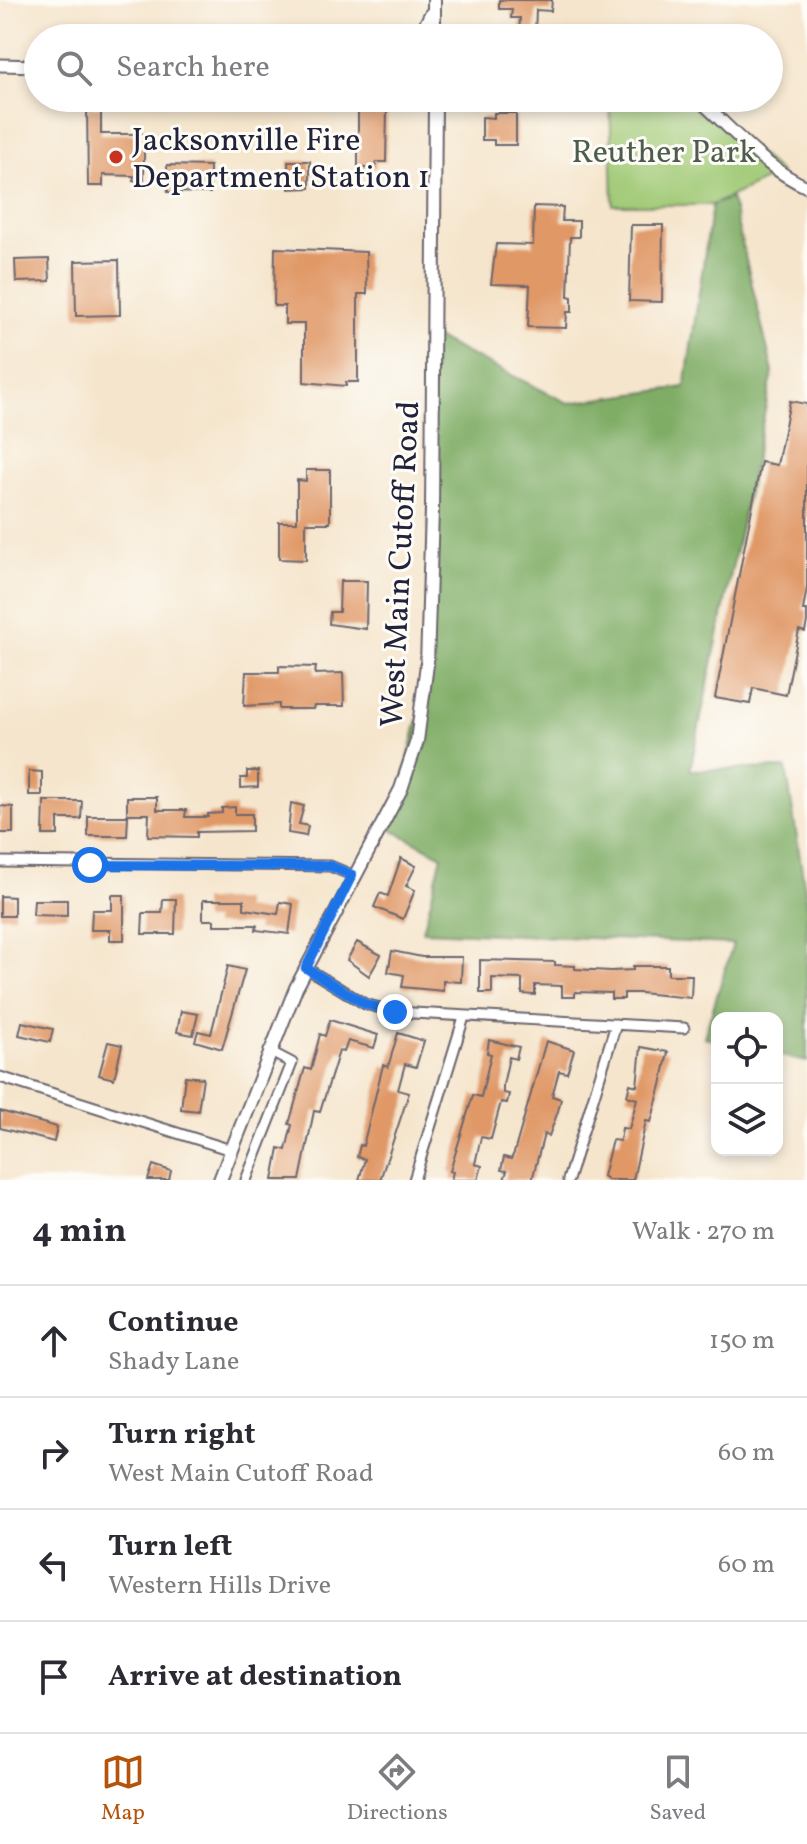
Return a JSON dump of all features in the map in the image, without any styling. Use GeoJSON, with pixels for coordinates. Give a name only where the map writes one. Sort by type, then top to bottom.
{"type":"FeatureCollection","features":[{"type":"Feature","properties":{"kind":"main road"},"geometry":{"type":"LineString","coordinates":[[425,24],[434,4]]}},
{"type":"Feature","properties":{"kind":"main road","name":"West Main Cutoff Road"},"geometry":{"type":"LineString","coordinates":[[220,1180],[269,1051],[306,968],[352,875],[401,789],[417,741],[424,695],[432,511],[434,112]]}},
{"type":"Feature","properties":{"kind":"street"},"geometry":{"type":"LineString","coordinates":[[0,65],[24,66]]}},
{"type":"Feature","properties":{"kind":"street"},"geometry":{"type":"LineString","coordinates":[[712,112],[780,173],[807,187]]}},
{"type":"Feature","properties":{"kind":"street"},"geometry":{"type":"LineString","coordinates":[[0,862],[330,866],[352,875]]}},
{"type":"Feature","properties":{"kind":"street"},"geometry":{"type":"LineString","coordinates":[[306,968],[365,1004],[395,1012],[684,1028]]}},
{"type":"Feature","properties":{"kind":"street"},"geometry":{"type":"LineString","coordinates":[[414,1180],[464,1017]]}},
{"type":"Feature","properties":{"kind":"street"},"geometry":{"type":"LineString","coordinates":[[568,1180],[616,1024]]}},
{"type":"Feature","properties":{"kind":"street"},"geometry":{"type":"LineString","coordinates":[[246,1180],[292,1063],[269,1051]]}},
{"type":"Feature","properties":{"kind":"street"},"geometry":{"type":"LineString","coordinates":[[0,1077],[231,1150]]}},
{"type":"Feature","properties":{"kind":"green space","name":"Reuther Park"},"geometry":{"type":"Polygon","coordinates":[[[610,112],[712,112],[780,173],[712,205],[613,205],[610,112]]]}},
{"type":"Feature","properties":{"kind":"green space"},"geometry":{"type":"Polygon","coordinates":[[[731,198],[773,372],[690,770],[786,768],[807,902],[807,1062],[783,1056],[783,1012],[712,1012],[733,944],[423,931],[442,856],[383,825],[401,789],[424,695],[434,337],[568,403],[685,387],[712,205],[731,198]]]}},
{"type":"Feature","properties":{"kind":"green space"},"geometry":{"type":"Polygon","coordinates":[[[711,1015],[711,1039],[704,1037],[711,1015]]]}},
{"type":"Feature","properties":{"kind":"building"},"geometry":{"type":"Polygon","coordinates":[[[499,0],[552,0],[551,11],[536,10],[535,24],[520,24],[520,18],[511,18],[512,9],[499,9],[499,0]]]}},
{"type":"Feature","properties":{"kind":"building"},"geometry":{"type":"Polygon","coordinates":[[[87,112],[101,112],[101,134],[144,134],[144,181],[133,181],[134,176],[103,175],[103,186],[88,186],[87,112]]]}},
{"type":"Feature","properties":{"kind":"building"},"geometry":{"type":"Polygon","coordinates":[[[358,112],[387,112],[386,162],[376,162],[376,168],[358,168],[358,112]]]}},
{"type":"Feature","properties":{"kind":"building"},"geometry":{"type":"Polygon","coordinates":[[[494,113],[516,113],[516,145],[494,145],[494,140],[482,140],[482,117],[494,118],[494,113]]]}},
{"type":"Feature","properties":{"kind":"building"},"geometry":{"type":"Polygon","coordinates":[[[288,161],[310,161],[310,188],[289,189],[288,161]]]}},
{"type":"Feature","properties":{"kind":"building"},"geometry":{"type":"Polygon","coordinates":[[[167,165],[210,166],[210,193],[168,192],[167,165]]]}},
{"type":"Feature","properties":{"kind":"building"},"geometry":{"type":"Polygon","coordinates":[[[534,206],[563,207],[562,221],[579,221],[579,237],[570,237],[568,296],[572,297],[572,312],[567,312],[566,328],[528,327],[530,285],[491,284],[496,244],[533,245],[534,206]]]}},
{"type":"Feature","properties":{"kind":"building"},"geometry":{"type":"Polygon","coordinates":[[[631,225],[663,225],[662,302],[629,301],[631,225]]]}},
{"type":"Feature","properties":{"kind":"building"},"geometry":{"type":"Polygon","coordinates":[[[275,248],[366,252],[367,294],[358,294],[358,382],[346,382],[346,386],[304,382],[304,324],[285,324],[285,306],[274,306],[275,248]]]}},
{"type":"Feature","properties":{"kind":"building"},"geometry":{"type":"Polygon","coordinates":[[[49,259],[50,281],[16,282],[15,260],[49,259]]]}},
{"type":"Feature","properties":{"kind":"building"},"geometry":{"type":"Polygon","coordinates":[[[119,260],[120,315],[76,316],[75,261],[119,260]]]}},
{"type":"Feature","properties":{"kind":"building"},"geometry":{"type":"Polygon","coordinates":[[[790,401],[807,404],[805,632],[799,630],[786,695],[753,688],[750,704],[715,698],[761,462],[777,465],[790,401]]]}},
{"type":"Feature","properties":{"kind":"building"},"geometry":{"type":"Polygon","coordinates":[[[306,470],[330,470],[330,523],[306,523],[306,560],[279,559],[279,522],[297,522],[297,480],[306,481],[306,470]]]}},
{"type":"Feature","properties":{"kind":"building"},"geometry":{"type":"Polygon","coordinates":[[[340,581],[367,581],[366,629],[329,624],[330,612],[339,612],[340,581]]]}},
{"type":"Feature","properties":{"kind":"building"},"geometry":{"type":"Polygon","coordinates":[[[279,666],[316,667],[315,674],[343,673],[344,706],[279,709],[279,704],[244,706],[246,672],[279,672],[279,666]]]}},
{"type":"Feature","properties":{"kind":"building"},"geometry":{"type":"Polygon","coordinates":[[[29,771],[42,772],[42,795],[29,795],[29,771]]]}},
{"type":"Feature","properties":{"kind":"building"},"geometry":{"type":"Polygon","coordinates":[[[247,771],[258,771],[258,787],[241,788],[241,778],[247,778],[247,771]]]}},
{"type":"Feature","properties":{"kind":"building"},"geometry":{"type":"Polygon","coordinates":[[[127,797],[157,797],[157,810],[186,810],[185,817],[208,817],[208,814],[222,813],[222,808],[235,807],[235,814],[252,814],[252,831],[197,832],[197,837],[148,836],[149,814],[127,814],[127,797]]]}},
{"type":"Feature","properties":{"kind":"building"},"geometry":{"type":"Polygon","coordinates":[[[44,801],[82,801],[81,819],[58,819],[58,835],[43,835],[44,801]]]}},
{"type":"Feature","properties":{"kind":"building"},"geometry":{"type":"Polygon","coordinates":[[[291,803],[304,806],[299,824],[308,826],[306,836],[288,833],[291,803]]]}},
{"type":"Feature","properties":{"kind":"building"},"geometry":{"type":"Polygon","coordinates":[[[0,806],[13,807],[13,833],[0,833],[0,806]]]}},
{"type":"Feature","properties":{"kind":"building"},"geometry":{"type":"Polygon","coordinates":[[[88,816],[128,816],[127,836],[88,836],[88,816]]]}},
{"type":"Feature","properties":{"kind":"building"},"geometry":{"type":"Polygon","coordinates":[[[401,858],[416,866],[406,886],[415,890],[403,919],[374,907],[380,893],[388,896],[401,858]]]}},
{"type":"Feature","properties":{"kind":"building"},"geometry":{"type":"Polygon","coordinates":[[[112,895],[124,895],[124,940],[110,940],[110,930],[91,930],[92,910],[112,910],[112,895]]]}},
{"type":"Feature","properties":{"kind":"building"},"geometry":{"type":"Polygon","coordinates":[[[0,896],[14,897],[14,916],[0,916],[0,896]]]}},
{"type":"Feature","properties":{"kind":"building"},"geometry":{"type":"Polygon","coordinates":[[[163,899],[176,899],[175,934],[142,934],[143,913],[162,913],[163,899]]]}},
{"type":"Feature","properties":{"kind":"building"},"geometry":{"type":"Polygon","coordinates":[[[34,900],[67,900],[67,916],[33,915],[34,900]]]}},
{"type":"Feature","properties":{"kind":"building"},"geometry":{"type":"Polygon","coordinates":[[[203,900],[244,900],[244,909],[278,914],[280,902],[293,904],[289,934],[256,930],[257,925],[214,925],[214,920],[203,920],[203,900]]]}},
{"type":"Feature","properties":{"kind":"building"},"geometry":{"type":"Polygon","coordinates":[[[357,942],[381,955],[369,976],[347,960],[357,942]]]}},
{"type":"Feature","properties":{"kind":"building"},"geometry":{"type":"Polygon","coordinates":[[[392,951],[422,957],[462,957],[461,982],[443,981],[443,991],[402,987],[404,975],[388,972],[392,951]]]}},
{"type":"Feature","properties":{"kind":"building"},"geometry":{"type":"Polygon","coordinates":[[[480,960],[555,962],[555,965],[575,966],[575,969],[611,971],[633,970],[633,966],[668,966],[668,975],[692,975],[691,998],[624,993],[624,999],[611,999],[611,993],[575,992],[575,997],[562,997],[562,986],[535,985],[535,995],[522,994],[522,979],[492,978],[492,993],[480,993],[480,960]]]}},
{"type":"Feature","properties":{"kind":"building"},"geometry":{"type":"Polygon","coordinates":[[[228,966],[245,970],[222,1049],[195,1041],[198,1031],[211,1034],[228,966]]]}},
{"type":"Feature","properties":{"kind":"building"},"geometry":{"type":"Polygon","coordinates":[[[181,1011],[198,1014],[193,1035],[177,1032],[181,1011]]]}},
{"type":"Feature","properties":{"kind":"building"},"geometry":{"type":"Polygon","coordinates":[[[330,1020],[378,1035],[374,1048],[348,1041],[344,1052],[339,1051],[320,1112],[314,1111],[300,1180],[273,1180],[279,1148],[286,1150],[292,1125],[289,1124],[305,1068],[311,1070],[320,1034],[325,1036],[330,1020]]]}},
{"type":"Feature","properties":{"kind":"building"},"geometry":{"type":"Polygon","coordinates":[[[22,1022],[53,1029],[50,1042],[19,1035],[22,1022]]]}},
{"type":"Feature","properties":{"kind":"building"},"geometry":{"type":"Polygon","coordinates":[[[398,1033],[424,1041],[416,1067],[405,1064],[398,1090],[409,1093],[380,1180],[359,1180],[365,1159],[357,1157],[360,1145],[363,1146],[383,1065],[388,1067],[398,1033]]]}},
{"type":"Feature","properties":{"kind":"building"},"geometry":{"type":"Polygon","coordinates":[[[489,1040],[519,1047],[516,1059],[509,1057],[503,1085],[503,1093],[509,1094],[507,1103],[501,1102],[491,1139],[481,1137],[475,1164],[482,1166],[478,1180],[451,1180],[453,1172],[450,1171],[473,1095],[481,1097],[491,1054],[487,1053],[489,1040]]]}},
{"type":"Feature","properties":{"kind":"building"},"geometry":{"type":"Polygon","coordinates":[[[546,1041],[574,1050],[567,1073],[559,1071],[552,1096],[561,1099],[558,1111],[549,1136],[544,1134],[532,1180],[504,1180],[507,1171],[501,1170],[504,1157],[511,1159],[514,1153],[546,1041]]]}},
{"type":"Feature","properties":{"kind":"building"},"geometry":{"type":"Polygon","coordinates":[[[108,1042],[122,1045],[114,1079],[99,1075],[108,1042]]]}},
{"type":"Feature","properties":{"kind":"building"},"geometry":{"type":"Polygon","coordinates":[[[641,1047],[668,1052],[661,1085],[651,1122],[646,1121],[633,1180],[608,1180],[603,1176],[612,1140],[620,1141],[622,1128],[629,1129],[637,1099],[627,1096],[630,1084],[637,1086],[641,1047]]]}},
{"type":"Feature","properties":{"kind":"building"},"geometry":{"type":"Polygon","coordinates":[[[185,1076],[203,1078],[198,1111],[181,1109],[185,1076]]]}},
{"type":"Feature","properties":{"kind":"building"},"geometry":{"type":"Polygon","coordinates":[[[0,1111],[57,1127],[54,1142],[0,1128],[0,1111]]]}},
{"type":"Feature","properties":{"kind":"building"},"geometry":{"type":"Polygon","coordinates":[[[153,1165],[171,1171],[169,1180],[148,1180],[153,1165]]]}},
{"type":"Feature","properties":{"kind":"place","name":"Jacksonville Fire Department Station 1"},"geometry":{"type":"Point","coordinates":[116,157]}},
{"type":"Feature","properties":{"kind":"route"},"geometry":{"type":"LineString","coordinates":[[90,865],[330,866],[352,875],[306,968],[365,1004],[395,1012]]}}]}
